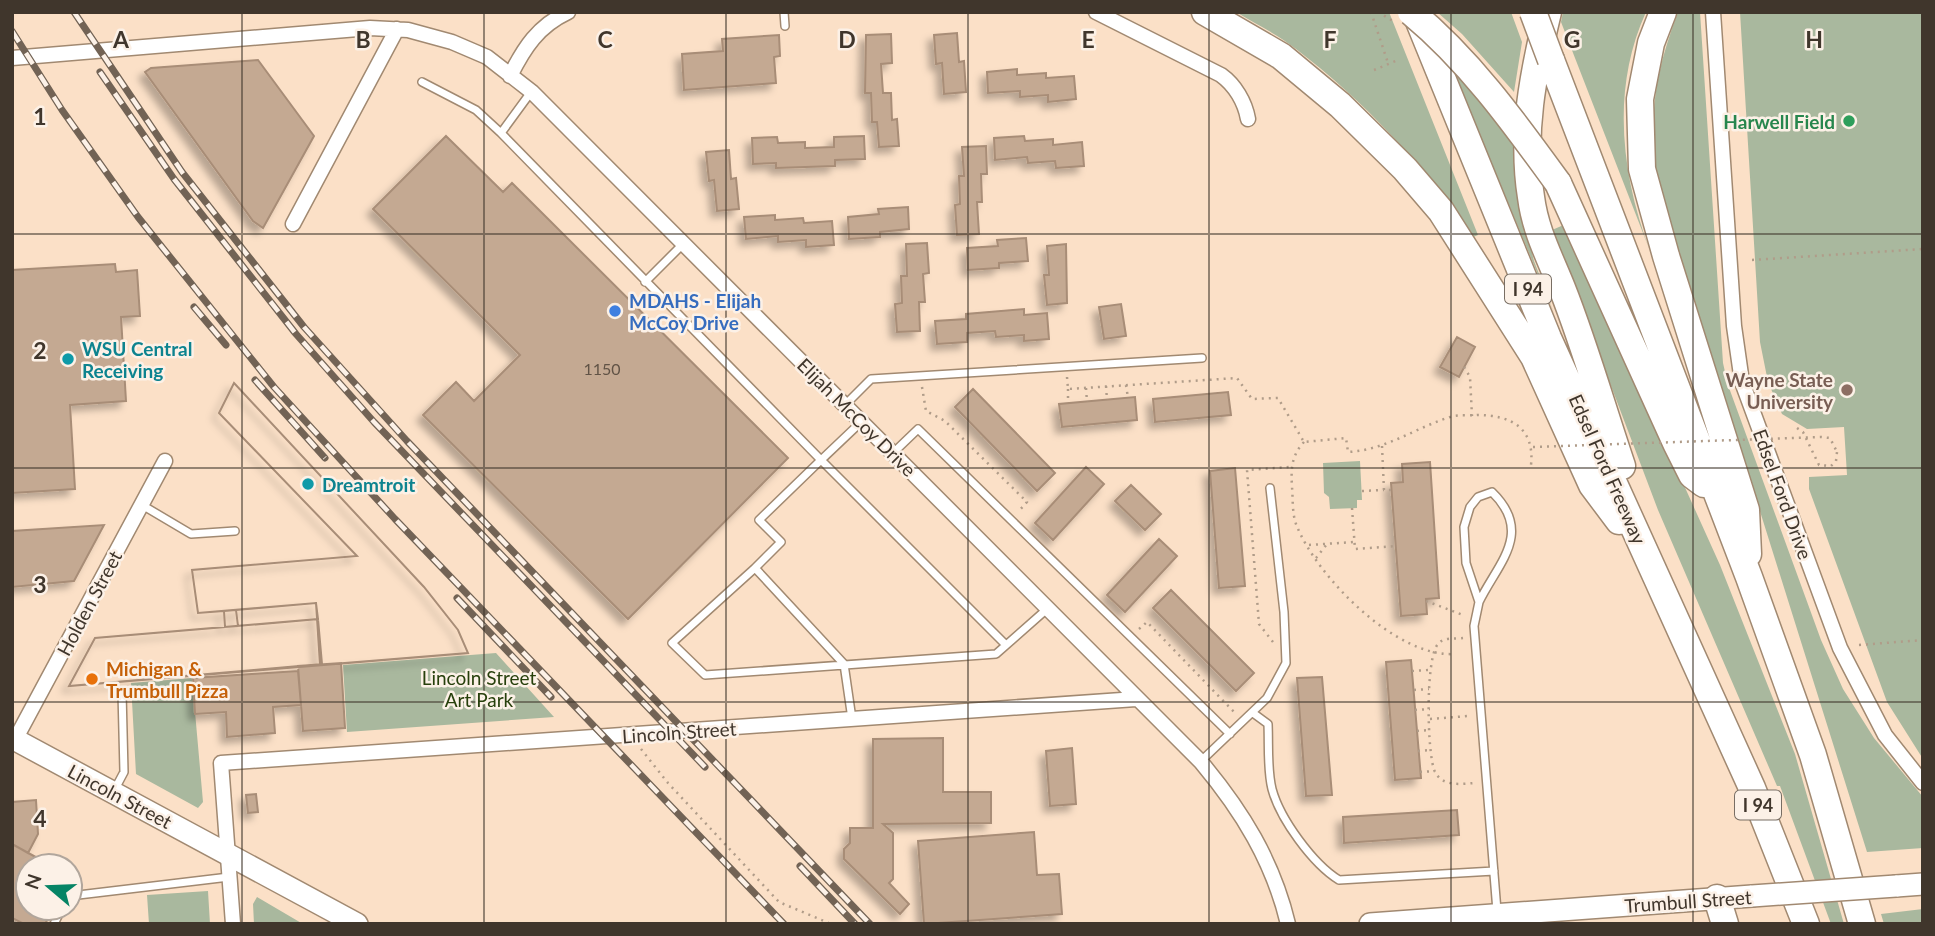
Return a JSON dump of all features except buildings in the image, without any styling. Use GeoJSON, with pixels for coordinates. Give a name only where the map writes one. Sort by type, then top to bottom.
{"type":"FeatureCollection","features":[{"type":"Feature","properties":{"kind":"highway"},"geometry":{"type":"LineString","coordinates":[[1205,12],[1281,57],[1340,105],[1405,169],[1441,211],[1534,357],[1592,485],[1649,562]]}},
{"type":"Feature","properties":{"kind":"highway"},"geometry":{"type":"LineString","coordinates":[[1413,12],[1443,40],[1497,100],[1558,183],[1637,361],[1692,475],[1717,494]]}},
{"type":"Feature","properties":{"kind":"highway","name":"Edsel Ford Freeway"},"geometry":{"type":"LineString","coordinates":[[1413,12],[1548,338],[1752,788],[1806,924]]}},
{"type":"Feature","properties":{"kind":"highway"},"geometry":{"type":"LineString","coordinates":[[1533,12],[1749,577],[1813,755],[1862,924]]}},
{"type":"Feature","properties":{"kind":"highway"},"geometry":{"type":"LineString","coordinates":[[1548,12],[1531,82],[1528,108],[1528,169],[1535,221],[1562,288],[1670,603]]}},
{"type":"Feature","properties":{"kind":"highway"},"geometry":{"type":"LineString","coordinates":[[1663,12],[1651,43],[1640,99],[1642,169],[1666,256],[1746,510],[1749,577]]}},
{"type":"Feature","properties":{"kind":"highway"},"geometry":{"type":"LineString","coordinates":[[1717,898],[1725,924]]}},
{"type":"Feature","properties":{"kind":"street"},"geometry":{"type":"LineString","coordinates":[[510,76],[525,47],[539,30],[568,12]]}},
{"type":"Feature","properties":{"kind":"street"},"geometry":{"type":"LineString","coordinates":[[1096,12],[1221,75],[1230,82],[1244,105],[1248,119]]}},
{"type":"Feature","properties":{"kind":"street","name":"Edsel Ford Drive"},"geometry":{"type":"LineString","coordinates":[[1713,12],[1735,336],[1742,382],[1840,648],[1885,735],[1923,783]]}},
{"type":"Feature","properties":{"kind":"street"},"geometry":{"type":"LineString","coordinates":[[293,224],[397,29]]}},
{"type":"Feature","properties":{"kind":"street","name":"Elijah McCoy Drive"},"geometry":{"type":"LineString","coordinates":[[12,58],[334,30],[397,29],[426,34],[478,52],[532,92],[1200,762],[1226,792],[1256,838],[1278,887],[1288,924]]}},
{"type":"Feature","properties":{"kind":"street","name":"Holden Street"},"geometry":{"type":"LineString","coordinates":[[13,741],[165,461]]}},
{"type":"Feature","properties":{"kind":"street","name":"Lincoln Street"},"geometry":{"type":"LineString","coordinates":[[228,854],[221,763],[1136,699]]}},
{"type":"Feature","properties":{"kind":"street","name":"Lincoln Street"},"geometry":{"type":"LineString","coordinates":[[13,741],[228,854]]}},
{"type":"Feature","properties":{"kind":"street"},"geometry":{"type":"LineString","coordinates":[[228,854],[233,924]]}},
{"type":"Feature","properties":{"kind":"street"},"geometry":{"type":"LineString","coordinates":[[228,854],[357,924]]}},
{"type":"Feature","properties":{"kind":"street","name":"Trumbull Street"},"geometry":{"type":"LineString","coordinates":[[1370,924],[1923,884]]}},
{"type":"Feature","properties":{"kind":"lane"},"geometry":{"type":"LineString","coordinates":[[784,12],[785,26]]}},
{"type":"Feature","properties":{"kind":"lane"},"geometry":{"type":"LineString","coordinates":[[422,82],[475,110],[501,133],[645,282],[1006,645]]}},
{"type":"Feature","properties":{"kind":"lane"},"geometry":{"type":"LineString","coordinates":[[501,133],[532,92]]}},
{"type":"Feature","properties":{"kind":"lane"},"geometry":{"type":"LineString","coordinates":[[645,282],[684,243]]}},
{"type":"Feature","properties":{"kind":"lane"},"geometry":{"type":"LineString","coordinates":[[845,405],[871,379],[1202,358]]}},
{"type":"Feature","properties":{"kind":"lane"},"geometry":{"type":"LineString","coordinates":[[862,422],[759,520],[780,542],[672,643],[705,675],[996,653],[1047,609]]}},
{"type":"Feature","properties":{"kind":"lane"},"geometry":{"type":"LineString","coordinates":[[893,453],[918,429],[1230,734]]}},
{"type":"Feature","properties":{"kind":"lane"},"geometry":{"type":"LineString","coordinates":[[1200,762],[1253,713],[1278,681],[1287,649],[1270,488]]}},
{"type":"Feature","properties":{"kind":"lane"},"geometry":{"type":"LineString","coordinates":[[1479,602],[1466,563],[1464,527],[1470,507],[1478,497],[1492,492],[1510,515],[1509,546],[1504,563],[1489,581],[1479,602],[1475,625],[1497,915]]}},
{"type":"Feature","properties":{"kind":"lane"},"geometry":{"type":"LineString","coordinates":[[142,505],[191,534],[235,531]]}},
{"type":"Feature","properties":{"kind":"lane"},"geometry":{"type":"LineString","coordinates":[[755,568],[844,664],[852,719]]}},
{"type":"Feature","properties":{"kind":"lane"},"geometry":{"type":"LineString","coordinates":[[113,793],[124,772],[122,692]]}},
{"type":"Feature","properties":{"kind":"lane"},"geometry":{"type":"LineString","coordinates":[[1253,713],[1268,724],[1273,792],[1313,860],[1325,871],[1339,880],[1494,871]]}},
{"type":"Feature","properties":{"kind":"lane"},"geometry":{"type":"LineString","coordinates":[[84,893],[229,877]]}},
{"type":"Feature","properties":{"kind":"path"},"geometry":{"type":"LineString","coordinates":[[1371,12],[1388,63]]}},
{"type":"Feature","properties":{"kind":"path"},"geometry":{"type":"LineString","coordinates":[[1374,70],[1398,60]]}},
{"type":"Feature","properties":{"kind":"path"},"geometry":{"type":"LineString","coordinates":[[1752,260],[1923,248]]}},
{"type":"Feature","properties":{"kind":"path"},"geometry":{"type":"LineString","coordinates":[[1066,366],[1068,403]]}},
{"type":"Feature","properties":{"kind":"path"},"geometry":{"type":"LineString","coordinates":[[1464,367],[1470,377],[1472,416]]}},
{"type":"Feature","properties":{"kind":"path"},"geometry":{"type":"LineString","coordinates":[[920,376],[926,411],[945,421],[1027,502],[1017,513]]}},
{"type":"Feature","properties":{"kind":"path"},"geometry":{"type":"LineString","coordinates":[[1068,389],[1237,378],[1252,399],[1278,398],[1304,442]]}},
{"type":"Feature","properties":{"kind":"path"},"geometry":{"type":"LineString","coordinates":[[1126,385],[1128,398]]}},
{"type":"Feature","properties":{"kind":"path"},"geometry":{"type":"LineString","coordinates":[[1106,387],[1107,400]]}},
{"type":"Feature","properties":{"kind":"path"},"geometry":{"type":"LineString","coordinates":[[1086,388],[1087,402]]}},
{"type":"Feature","properties":{"kind":"path"},"geometry":{"type":"LineString","coordinates":[[1304,442],[1346,438],[1348,452],[1370,451],[1453,416],[1496,415],[1514,422],[1533,447],[1531,465]]}},
{"type":"Feature","properties":{"kind":"path"},"geometry":{"type":"LineString","coordinates":[[1533,447],[1821,436],[1830,438],[1837,452],[1838,458],[1831,466],[1819,465],[1803,432],[1797,428]]}},
{"type":"Feature","properties":{"kind":"path"},"geometry":{"type":"LineString","coordinates":[[1304,442],[1290,467],[1295,523],[1316,558],[1351,603],[1385,627],[1433,653],[1455,654]]}},
{"type":"Feature","properties":{"kind":"path"},"geometry":{"type":"LineString","coordinates":[[1382,446],[1384,490]]}},
{"type":"Feature","properties":{"kind":"path"},"geometry":{"type":"LineString","coordinates":[[1278,648],[1259,624],[1247,470],[1290,467]]}},
{"type":"Feature","properties":{"kind":"path"},"geometry":{"type":"LineString","coordinates":[[1362,491],[1392,489]]}},
{"type":"Feature","properties":{"kind":"path"},"geometry":{"type":"LineString","coordinates":[[1352,508],[1355,549],[1396,546]]}},
{"type":"Feature","properties":{"kind":"path"},"geometry":{"type":"LineString","coordinates":[[1308,545],[1354,542]]}},
{"type":"Feature","properties":{"kind":"path"},"geometry":{"type":"LineString","coordinates":[[1316,558],[1327,544]]}},
{"type":"Feature","properties":{"kind":"path"},"geometry":{"type":"LineString","coordinates":[[1426,601],[1463,615]]}},
{"type":"Feature","properties":{"kind":"path"},"geometry":{"type":"LineString","coordinates":[[1136,632],[1147,622],[1235,713]]}},
{"type":"Feature","properties":{"kind":"path"},"geometry":{"type":"LineString","coordinates":[[1435,771],[1428,670],[1433,653],[1443,639],[1463,638]]}},
{"type":"Feature","properties":{"kind":"path"},"geometry":{"type":"LineString","coordinates":[[1859,645],[1923,640]]}},
{"type":"Feature","properties":{"kind":"path"},"geometry":{"type":"LineString","coordinates":[[1412,671],[1428,670]]}},
{"type":"Feature","properties":{"kind":"path"},"geometry":{"type":"LineString","coordinates":[[1414,691],[1429,689]]}},
{"type":"Feature","properties":{"kind":"path"},"geometry":{"type":"LineString","coordinates":[[1222,725],[1243,705]]}},
{"type":"Feature","properties":{"kind":"path"},"geometry":{"type":"LineString","coordinates":[[1415,710],[1430,709]]}},
{"type":"Feature","properties":{"kind":"path"},"geometry":{"type":"LineString","coordinates":[[1430,719],[1468,716]]}},
{"type":"Feature","properties":{"kind":"path"},"geometry":{"type":"LineString","coordinates":[[1417,731],[1431,730]]}},
{"type":"Feature","properties":{"kind":"path"},"geometry":{"type":"LineString","coordinates":[[630,735],[668,783],[779,902],[831,924]]}},
{"type":"Feature","properties":{"kind":"path"},"geometry":{"type":"LineString","coordinates":[[1418,751],[1432,750]]}},
{"type":"Feature","properties":{"kind":"path"},"geometry":{"type":"LineString","coordinates":[[1420,772],[1435,771],[1453,785],[1474,783]]}},
{"type":"Feature","properties":{"kind":"green space"},"geometry":{"type":"Polygon","coordinates":[[[1236,12],[1389,12],[1478,235],[1473,237],[1414,160],[1346,90],[1289,44],[1236,12]]]}},
{"type":"Feature","properties":{"kind":"green space"},"geometry":{"type":"Polygon","coordinates":[[[1437,12],[1511,12],[1522,42],[1514,92],[1462,34],[1437,12]]]}},
{"type":"Feature","properties":{"kind":"green space"},"geometry":{"type":"Polygon","coordinates":[[[1563,12],[1646,12],[1628,71],[1624,132],[1632,192],[1650,251],[1561,22],[1563,12]]]}},
{"type":"Feature","properties":{"kind":"green space"},"geometry":{"type":"Polygon","coordinates":[[[1678,12],[1700,12],[1723,363],[1728,385],[1821,640],[1843,689],[1874,738],[1923,797],[1923,848],[1867,852],[1661,196],[1654,147],[1655,103],[1663,59],[1678,12]]]}},
{"type":"Feature","properties":{"kind":"green space","name":"Wayne State University"},"geometry":{"type":"Polygon","coordinates":[[[1740,12],[1923,12],[1923,759],[1887,702],[1809,489],[1809,477],[1847,475],[1844,427],[1807,429],[1782,414],[1768,382],[1760,342],[1740,12]]]}},
{"type":"Feature","properties":{"kind":"green space"},"geometry":{"type":"Polygon","coordinates":[[[1452,68],[1515,143],[1517,183],[1525,225],[1534,261],[1554,313],[1452,68]]]}},
{"type":"Feature","properties":{"kind":"green space"},"geometry":{"type":"Polygon","coordinates":[[[1566,224],[1720,565],[1795,754],[1844,924],[1831,924],[1780,786],[1777,786],[1658,510],[1552,230],[1566,224]]]}},
{"type":"Feature","properties":{"kind":"green space"},"geometry":{"type":"Polygon","coordinates":[[[1360,461],[1362,500],[1357,500],[1357,508],[1330,509],[1329,497],[1324,493],[1323,463],[1360,461]]]}},
{"type":"Feature","properties":{"kind":"green space","name":"Lincoln Street Art Park"},"geometry":{"type":"Polygon","coordinates":[[[496,653],[554,717],[347,732],[343,665],[496,653]]]}},
{"type":"Feature","properties":{"kind":"green space"},"geometry":{"type":"Polygon","coordinates":[[[192,678],[203,802],[198,808],[136,774],[131,683],[192,678]]]}},
{"type":"Feature","properties":{"kind":"green space"},"geometry":{"type":"Polygon","coordinates":[[[208,891],[210,924],[149,924],[147,895],[208,891]]]}},
{"type":"Feature","properties":{"kind":"green space"},"geometry":{"type":"Polygon","coordinates":[[[257,897],[303,924],[254,924],[253,904],[257,897]]]}},
{"type":"Feature","properties":{"kind":"green space"},"geometry":{"type":"Polygon","coordinates":[[[1923,909],[1923,924],[1884,924],[1881,914],[1923,909]]]}},
{"type":"Feature","properties":{"kind":"railway"},"geometry":{"type":"LineString","coordinates":[[74,12],[182,172],[304,327],[407,441],[870,924]]}},
{"type":"Feature","properties":{"kind":"railway"},"geometry":{"type":"LineString","coordinates":[[12,31],[62,110],[138,217],[274,387],[395,519],[784,924]]}},
{"type":"Feature","properties":{"kind":"railway"},"geometry":{"type":"LineString","coordinates":[[100,72],[174,179],[296,334],[374,422],[705,767]]}},
{"type":"Feature","properties":{"kind":"railway"},"geometry":{"type":"LineString","coordinates":[[194,307],[226,345]]}},
{"type":"Feature","properties":{"kind":"railway"},"geometry":{"type":"LineString","coordinates":[[255,380],[325,458]]}},
{"type":"Feature","properties":{"kind":"railway"},"geometry":{"type":"LineString","coordinates":[[457,598],[551,697]]}},
{"type":"Feature","properties":{"kind":"railway"},"geometry":{"type":"LineString","coordinates":[[800,866],[855,924]]}},
{"type":"Feature","properties":{"kind":"place","name":"Harwell Field"},"geometry":{"type":"Point","coordinates":[1849,121]}},
{"type":"Feature","properties":{"kind":"place","name":"MDAHS - Elijah McCoy Drive"},"geometry":{"type":"Point","coordinates":[615,311]}},
{"type":"Feature","properties":{"kind":"place","name":"WSU Central Receiving"},"geometry":{"type":"Point","coordinates":[68,359]}},
{"type":"Feature","properties":{"kind":"place","name":"Wayne State University"},"geometry":{"type":"Point","coordinates":[1847,390]}},
{"type":"Feature","properties":{"kind":"place","name":"Dreamtroit"},"geometry":{"type":"Point","coordinates":[308,484]}},
{"type":"Feature","properties":{"kind":"place","name":"Michigan & Trumbull Pizza"},"geometry":{"type":"Point","coordinates":[92,679]}}]}
